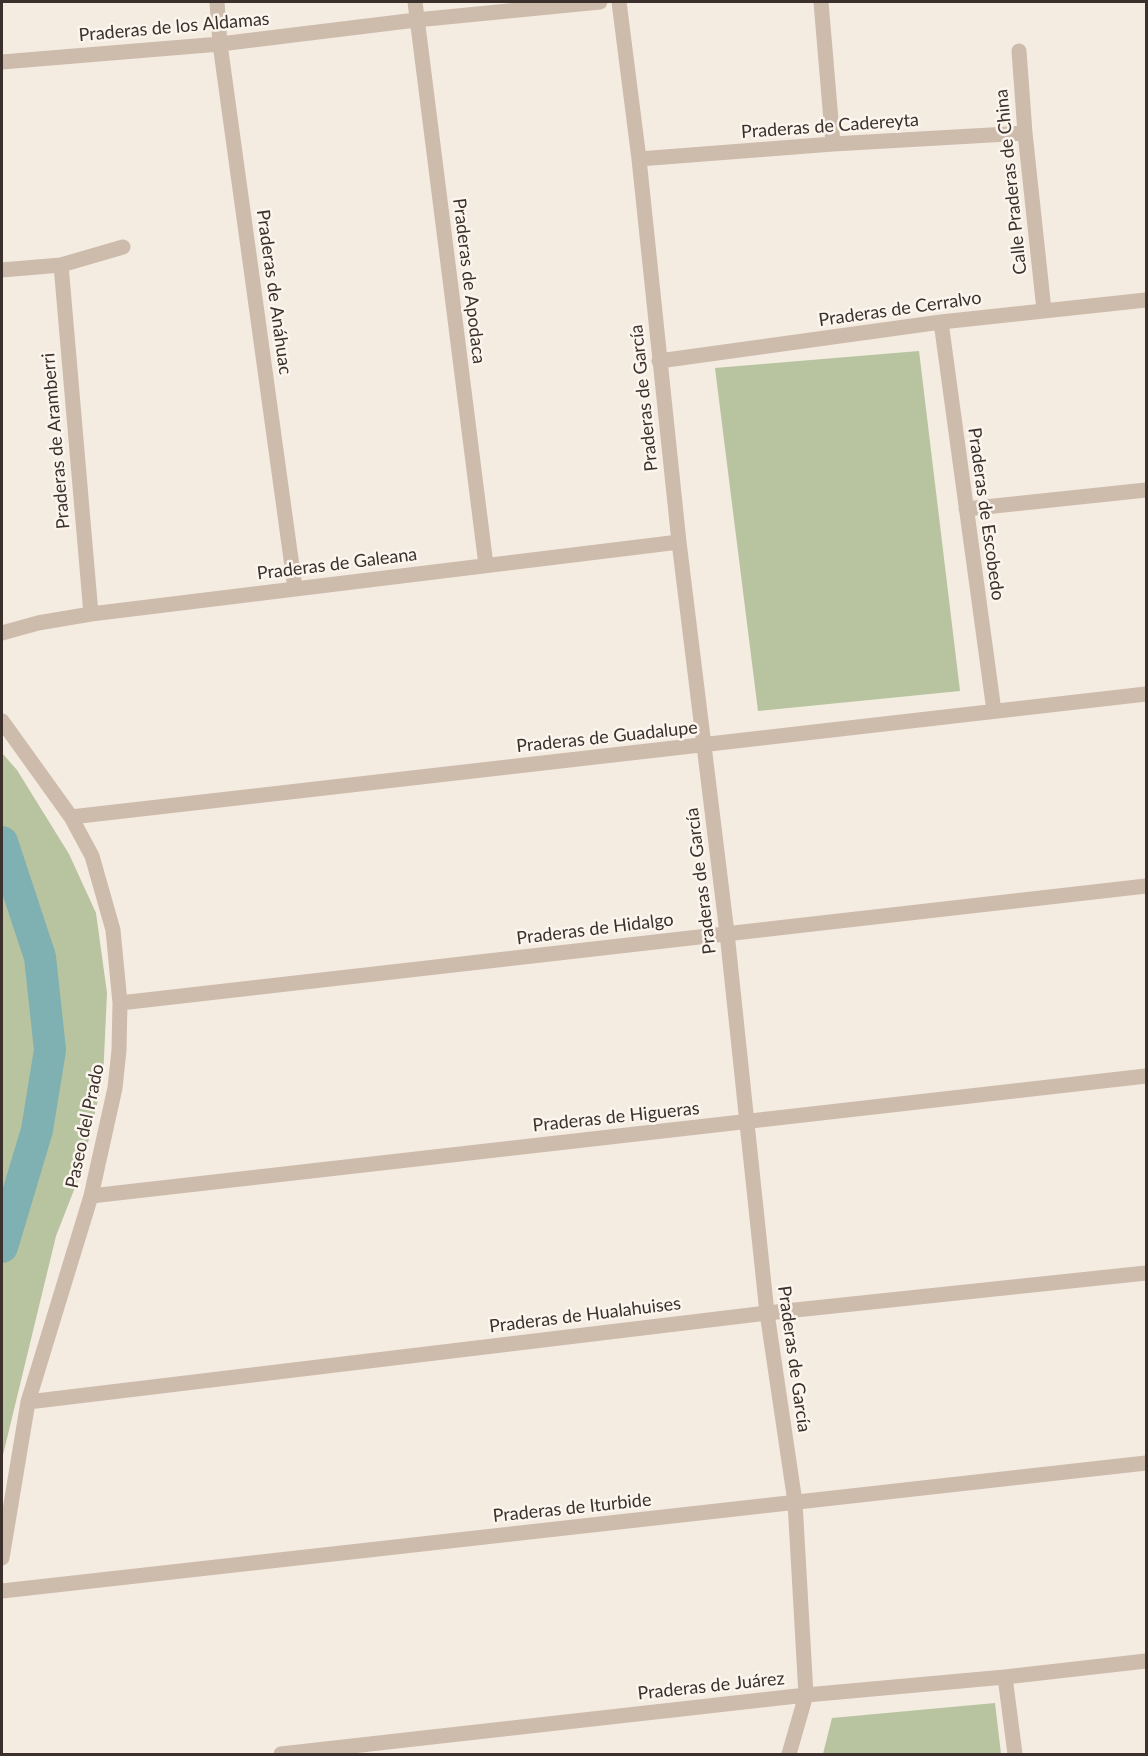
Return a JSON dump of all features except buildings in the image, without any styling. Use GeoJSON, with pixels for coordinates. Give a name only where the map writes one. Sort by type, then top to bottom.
{"type":"FeatureCollection","features":[{"type":"Feature","properties":{"kind":"street","name":"Praderas de Anáhuac"},"geometry":{"type":"LineString","coordinates":[[217,2],[220,44],[295,588]]}},
{"type":"Feature","properties":{"kind":"street","name":"Praderas de Apodaca"},"geometry":{"type":"LineString","coordinates":[[415,2],[486,566]]}},
{"type":"Feature","properties":{"kind":"street","name":"Praderas de los Aldamas"},"geometry":{"type":"LineString","coordinates":[[2,62],[220,44],[416,20],[600,2]]}},
{"type":"Feature","properties":{"kind":"street","name":"Praderas de García"},"geometry":{"type":"LineString","coordinates":[[619,2],[639,159],[679,542],[728,933],[767,1313],[795,1502],[806,1695],[789,1755]]}},
{"type":"Feature","properties":{"kind":"street"},"geometry":{"type":"LineString","coordinates":[[820,2],[833,144]]}},
{"type":"Feature","properties":{"kind":"street","name":"Calle Praderas de China"},"geometry":{"type":"LineString","coordinates":[[1019,51],[1025,133],[1044,310]]}},
{"type":"Feature","properties":{"kind":"street","name":"Praderas de Cadereyta"},"geometry":{"type":"LineString","coordinates":[[639,159],[833,144],[1025,133]]}},
{"type":"Feature","properties":{"kind":"street"},"geometry":{"type":"LineString","coordinates":[[2,270],[61,265],[123,247]]}},
{"type":"Feature","properties":{"kind":"street","name":"Praderas de Aramberri"},"geometry":{"type":"LineString","coordinates":[[61,265],[91,614]]}},
{"type":"Feature","properties":{"kind":"street","name":"Praderas de Cerralvo"},"geometry":{"type":"LineString","coordinates":[[659,361],[941,322],[1146,300]]}},
{"type":"Feature","properties":{"kind":"street","name":"Praderas de Escobedo"},"geometry":{"type":"LineString","coordinates":[[941,322],[994,711]]}},
{"type":"Feature","properties":{"kind":"street"},"geometry":{"type":"LineString","coordinates":[[966,509],[1146,490]]}},
{"type":"Feature","properties":{"kind":"street","name":"Praderas de Galeana"},"geometry":{"type":"LineString","coordinates":[[2,633],[38,623],[91,614],[679,542]]}},
{"type":"Feature","properties":{"kind":"street","name":"Praderas de Guadalupe"},"geometry":{"type":"LineString","coordinates":[[71,817],[1146,694]]}},
{"type":"Feature","properties":{"kind":"street","name":"Paseo del Prado"},"geometry":{"type":"LineString","coordinates":[[2,721],[71,817],[92,856],[112,930],[120,1003],[115,1088],[91,1196],[28,1402],[2,1558]]}},
{"type":"Feature","properties":{"kind":"street","name":"Praderas de Hidalgo"},"geometry":{"type":"LineString","coordinates":[[120,1003],[1146,886]]}},
{"type":"Feature","properties":{"kind":"street","name":"Praderas de Higueras"},"geometry":{"type":"LineString","coordinates":[[91,1196],[1146,1076]]}},
{"type":"Feature","properties":{"kind":"street","name":"Praderas de Hualahuises"},"geometry":{"type":"LineString","coordinates":[[28,1402],[767,1313],[1146,1273]]}},
{"type":"Feature","properties":{"kind":"street","name":"Praderas de Iturbide"},"geometry":{"type":"LineString","coordinates":[[2,1591],[1146,1463]]}},
{"type":"Feature","properties":{"kind":"street","name":"Praderas de Juárez"},"geometry":{"type":"LineString","coordinates":[[281,1755],[806,1695],[1005,1677],[1146,1661]]}},
{"type":"Feature","properties":{"kind":"street"},"geometry":{"type":"LineString","coordinates":[[1005,1677],[1015,1755]]}},
{"type":"Feature","properties":{"kind":"green space"},"geometry":{"type":"Polygon","coordinates":[[[919,351],[960,691],[758,711],[715,368],[919,351]]]}},
{"type":"Feature","properties":{"kind":"green space"},"geometry":{"type":"Polygon","coordinates":[[[2,753],[17,770],[69,854],[96,913],[107,993],[103,1079],[81,1172],[56,1236],[2,1459],[2,753]]]}},
{"type":"Feature","properties":{"kind":"green space"},"geometry":{"type":"Polygon","coordinates":[[[995,1703],[1001,1754],[823,1754],[832,1718],[995,1703]]]}},
{"type":"Feature","properties":{"kind":"waterway"},"geometry":{"type":"LineString","coordinates":[[2,842],[40,957],[50,1050],[37,1130],[2,1247]]}}]}
